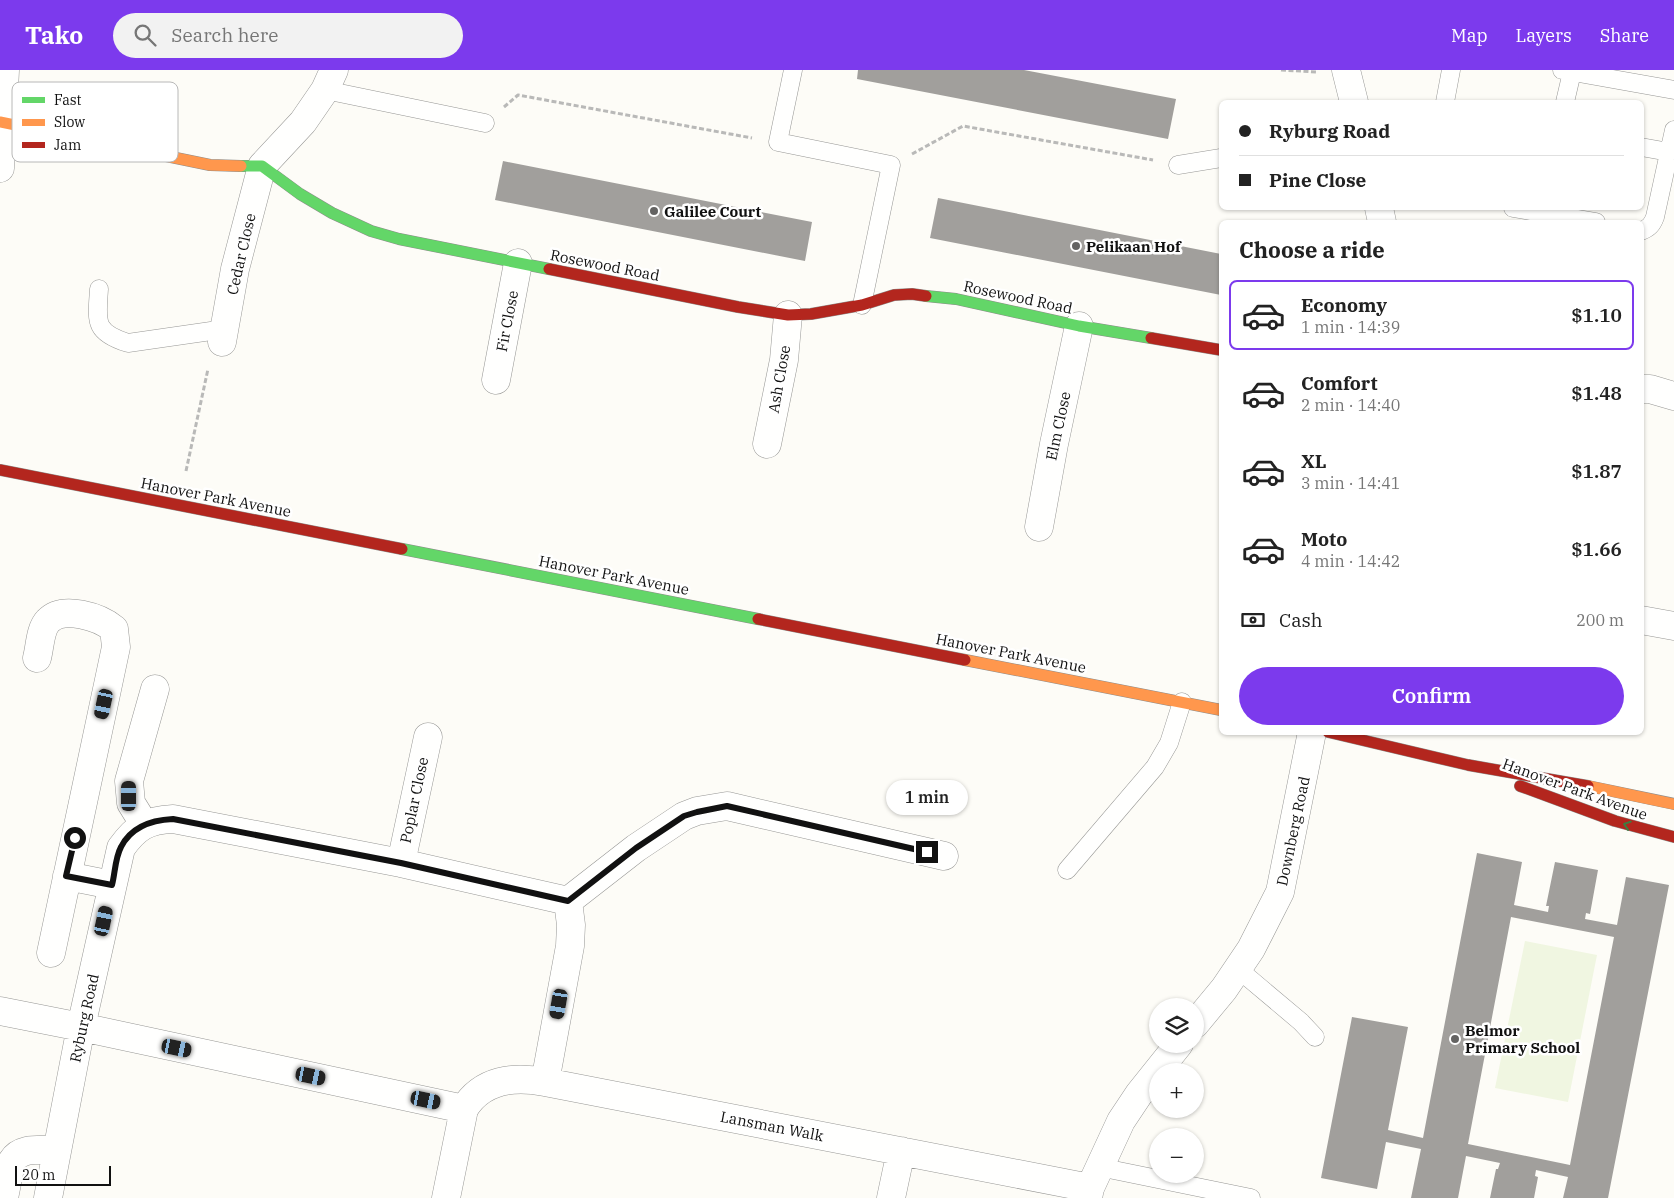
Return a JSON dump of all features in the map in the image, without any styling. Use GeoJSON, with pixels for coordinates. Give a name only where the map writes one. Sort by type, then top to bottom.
{"type":"FeatureCollection","features":[{"type":"Feature","properties":{"kind":"street"},"geometry":{"type":"LineString","coordinates":[[0,168],[5,70]]}},
{"type":"Feature","properties":{"kind":"street"},"geometry":{"type":"LineString","coordinates":[[1346,70],[1354,100]]}},
{"type":"Feature","properties":{"kind":"street"},"geometry":{"type":"LineString","coordinates":[[178,158],[210,165],[262,166],[304,122],[330,80]]}},
{"type":"Feature","properties":{"kind":"street","name":"Rosewood Road"},"geometry":{"type":"LineString","coordinates":[[262,166],[300,194],[351,223],[371,231],[400,239],[738,307],[788,314],[827,312],[862,305],[894,295],[912,294],[956,300],[1079,326],[1219,350]]}},
{"type":"Feature","properties":{"kind":"street","name":"Cedar Close"},"geometry":{"type":"LineString","coordinates":[[219,344],[235,269],[262,166]]}},
{"type":"Feature","properties":{"kind":"street","name":"Fir Close"},"geometry":{"type":"LineString","coordinates":[[496,380],[518,263]]}},
{"type":"Feature","properties":{"kind":"street","name":"Ash Close"},"geometry":{"type":"LineString","coordinates":[[767,444],[784,360],[788,314]]}},
{"type":"Feature","properties":{"kind":"street","name":"Elm Close"},"geometry":{"type":"LineString","coordinates":[[1038,527],[1079,326]]}},
{"type":"Feature","properties":{"kind":"street"},"geometry":{"type":"LineString","coordinates":[[1644,389],[1674,396]]}},
{"type":"Feature","properties":{"kind":"street","name":"Hanover Park Avenue"},"geometry":{"type":"LineString","coordinates":[[0,470],[1219,710]]}},
{"type":"Feature","properties":{"kind":"street"},"geometry":{"type":"LineString","coordinates":[[37,658],[44,629],[48,621],[58,615],[67,613],[99,619],[114,629],[116,647],[51,953]]}},
{"type":"Feature","properties":{"kind":"street"},"geometry":{"type":"LineString","coordinates":[[1644,621],[1674,626]]}},
{"type":"Feature","properties":{"kind":"street"},"geometry":{"type":"LineString","coordinates":[[155,689],[129,781],[131,803],[144,824],[158,820],[173,819],[401,863],[568,901]]}},
{"type":"Feature","properties":{"kind":"street","name":"Downberg Road"},"geometry":{"type":"LineString","coordinates":[[1204,1013],[1224,989],[1251,949],[1280,892],[1311,735]]}},
{"type":"Feature","properties":{"kind":"street","name":"Hanover Park Avenue"},"geometry":{"type":"LineString","coordinates":[[1341,735],[1468,765],[1580,784],[1674,804]]}},
{"type":"Feature","properties":{"kind":"street","name":"Poplar Close"},"geometry":{"type":"LineString","coordinates":[[401,863],[428,737]]}},
{"type":"Feature","properties":{"kind":"street","name":"Hanover Park Avenue"},"geometry":{"type":"LineString","coordinates":[[1468,765],[1575,808],[1646,831],[1674,837]]}},
{"type":"Feature","properties":{"kind":"street"},"geometry":{"type":"LineString","coordinates":[[568,901],[636,848],[684,816],[727,806],[944,856]]}},
{"type":"Feature","properties":{"kind":"street","name":"Ryburg Road"},"geometry":{"type":"LineString","coordinates":[[48,1198],[81,1027],[120,848],[130,835],[144,824]]}},
{"type":"Feature","properties":{"kind":"street"},"geometry":{"type":"LineString","coordinates":[[66,876],[112,885]]}},
{"type":"Feature","properties":{"kind":"street"},"geometry":{"type":"LineString","coordinates":[[545,1082],[570,946],[571,925],[568,901]]}},
{"type":"Feature","properties":{"kind":"street"},"geometry":{"type":"LineString","coordinates":[[0,1011],[464,1109],[446,1198]]}},
{"type":"Feature","properties":{"kind":"street"},"geometry":{"type":"LineString","coordinates":[[1092,1184],[1121,1121],[1139,1094],[1172,1053]]}},
{"type":"Feature","properties":{"kind":"street","name":"Lansman Walk"},"geometry":{"type":"LineString","coordinates":[[464,1109],[478,1091],[518,1078],[901,1151],[1092,1184]]}},
{"type":"Feature","properties":{"kind":"street"},"geometry":{"type":"LineString","coordinates":[[4,1198],[11,1163],[18,1153],[29,1150],[57,1150]]}},
{"type":"Feature","properties":{"kind":"street"},"geometry":{"type":"LineString","coordinates":[[891,1198],[901,1151]]}},
{"type":"Feature","properties":{"kind":"lane"},"geometry":{"type":"LineString","coordinates":[[793,70],[778,142],[891,165],[862,305]]}},
{"type":"Feature","properties":{"kind":"lane"},"geometry":{"type":"LineString","coordinates":[[1445,100],[1451,70]]}},
{"type":"Feature","properties":{"kind":"lane"},"geometry":{"type":"LineString","coordinates":[[1565,100],[1567,71],[1674,90]]}},
{"type":"Feature","properties":{"kind":"lane"},"geometry":{"type":"LineString","coordinates":[[330,80],[485,123]]}},
{"type":"Feature","properties":{"kind":"lane"},"geometry":{"type":"LineString","coordinates":[[1644,230],[1652,224],[1655,217],[1674,130]]}},
{"type":"Feature","properties":{"kind":"lane"},"geometry":{"type":"LineString","coordinates":[[1644,148],[1670,152]]}},
{"type":"Feature","properties":{"kind":"lane"},"geometry":{"type":"LineString","coordinates":[[1178,165],[1219,158]]}},
{"type":"Feature","properties":{"kind":"lane"},"geometry":{"type":"LineString","coordinates":[[1543,210],[1587,220]]}},
{"type":"Feature","properties":{"kind":"lane"},"geometry":{"type":"LineString","coordinates":[[99,289],[98,321],[104,331],[116,339],[128,343],[219,344]]}},
{"type":"Feature","properties":{"kind":"lane"},"geometry":{"type":"LineString","coordinates":[[1067,870],[1155,767],[1169,743],[1182,702]]}},
{"type":"Feature","properties":{"kind":"lane"},"geometry":{"type":"LineString","coordinates":[[1238,969],[1295,1016],[1315,1037]]}},
{"type":"Feature","properties":{"kind":"lane"},"geometry":{"type":"LineString","coordinates":[[1092,1184],[1251,1198]]}},
{"type":"Feature","properties":{"kind":"path"},"geometry":{"type":"LineString","coordinates":[[1281,70],[1319,73],[1321,70]]}},
{"type":"Feature","properties":{"kind":"path"},"geometry":{"type":"LineString","coordinates":[[485,123],[518,95],[778,142]]}},
{"type":"Feature","properties":{"kind":"path"},"geometry":{"type":"LineString","coordinates":[[891,165],[963,126],[1178,165]]}},
{"type":"Feature","properties":{"kind":"path"},"geometry":{"type":"LineString","coordinates":[[186,471],[219,344]]}},
{"type":"Feature","properties":{"kind":"green space"},"geometry":{"type":"Polygon","coordinates":[[[1525,941],[1597,955],[1568,1102],[1495,1088],[1525,941]]]}},
{"type":"Feature","properties":{"kind":"building"},"geometry":{"type":"Polygon","coordinates":[[[858,70],[1024,70],[1176,99],[1168,139],[857,79],[858,70]]]}},
{"type":"Feature","properties":{"kind":"building","name":"Galilee Court"},"geometry":{"type":"Polygon","coordinates":[[[503,161],[812,222],[805,261],[495,200],[503,161]]]}},
{"type":"Feature","properties":{"kind":"building","name":"Pelikaan Hof"},"geometry":{"type":"Polygon","coordinates":[[[938,198],[1219,254],[1219,295],[930,238],[938,198]]]}},
{"type":"Feature","properties":{"kind":"building"},"geometry":{"type":"Polygon","coordinates":[[[1477,853],[1522,862],[1514,905],[1548,912],[1549,906],[1546,906],[1555,862],[1598,870],[1590,914],[1586,913],[1585,919],[1617,925],[1626,877],[1669,885],[1608,1198],[1563,1198],[1568,1177],[1536,1170],[1535,1176],[1538,1177],[1534,1198],[1490,1198],[1496,1169],[1498,1169],[1500,1163],[1466,1156],[1458,1198],[1411,1198],[1421,1149],[1386,1142],[1377,1189],[1321,1178],[1352,1017],[1408,1027],[1388,1130],[1423,1138],[1477,853]],[[1511,917],[1468,1144],[1570,1165],[1614,937],[1511,917]]]}},
{"type":"Feature","properties":{"kind":"traffic: fast"},"geometry":{"type":"LineString","coordinates":[[241,166],[262,166],[300,194],[332,213],[371,231],[399,239],[549,269]]}},
{"type":"Feature","properties":{"kind":"traffic: fast"},"geometry":{"type":"LineString","coordinates":[[926,296],[956,299],[1079,326],[1151,338]]}},
{"type":"Feature","properties":{"kind":"traffic: fast"},"geometry":{"type":"LineString","coordinates":[[402,549],[758,619]]}},
{"type":"Feature","properties":{"kind":"traffic: slow"},"geometry":{"type":"LineString","coordinates":[[0,122],[12,124]]}},
{"type":"Feature","properties":{"kind":"traffic: slow"},"geometry":{"type":"LineString","coordinates":[[178,158],[210,165],[241,166]]}},
{"type":"Feature","properties":{"kind":"traffic: slow"},"geometry":{"type":"LineString","coordinates":[[965,660],[1219,710]]}},
{"type":"Feature","properties":{"kind":"traffic: slow"},"geometry":{"type":"LineString","coordinates":[[1588,786],[1674,804]]}},
{"type":"Feature","properties":{"kind":"traffic: jam"},"geometry":{"type":"LineString","coordinates":[[549,269],[738,307],[788,315],[811,314],[862,305],[894,295],[912,294],[926,296]]}},
{"type":"Feature","properties":{"kind":"traffic: jam"},"geometry":{"type":"LineString","coordinates":[[1151,338],[1219,350]]}},
{"type":"Feature","properties":{"kind":"traffic: jam"},"geometry":{"type":"LineString","coordinates":[[0,470],[402,549]]}},
{"type":"Feature","properties":{"kind":"traffic: jam"},"geometry":{"type":"LineString","coordinates":[[758,619],[965,660]]}},
{"type":"Feature","properties":{"kind":"traffic: jam"},"geometry":{"type":"LineString","coordinates":[[1341,735],[1468,765],[1588,786]]}},
{"type":"Feature","properties":{"kind":"traffic: jam"},"geometry":{"type":"LineString","coordinates":[[1520,786],[1615,821],[1674,837]]}},
{"type":"Feature","properties":{"kind":"place","name":"Galilee Court"},"geometry":{"type":"Point","coordinates":[654,211]}},
{"type":"Feature","properties":{"kind":"place","name":"Pelikaan Hof"},"geometry":{"type":"Point","coordinates":[1076,246]}},
{"type":"Feature","properties":{"kind":"place","name":"Belmor Primary School"},"geometry":{"type":"Point","coordinates":[1455,1039]}},
{"type":"Feature","properties":{"kind":"route"},"geometry":{"type":"LineString","coordinates":[[75,838],[66,876],[112,885],[120,848],[130,835],[144,824],[158,820],[173,819],[401,863],[568,901],[636,848],[684,816],[727,806],[927,852]]}}]}
